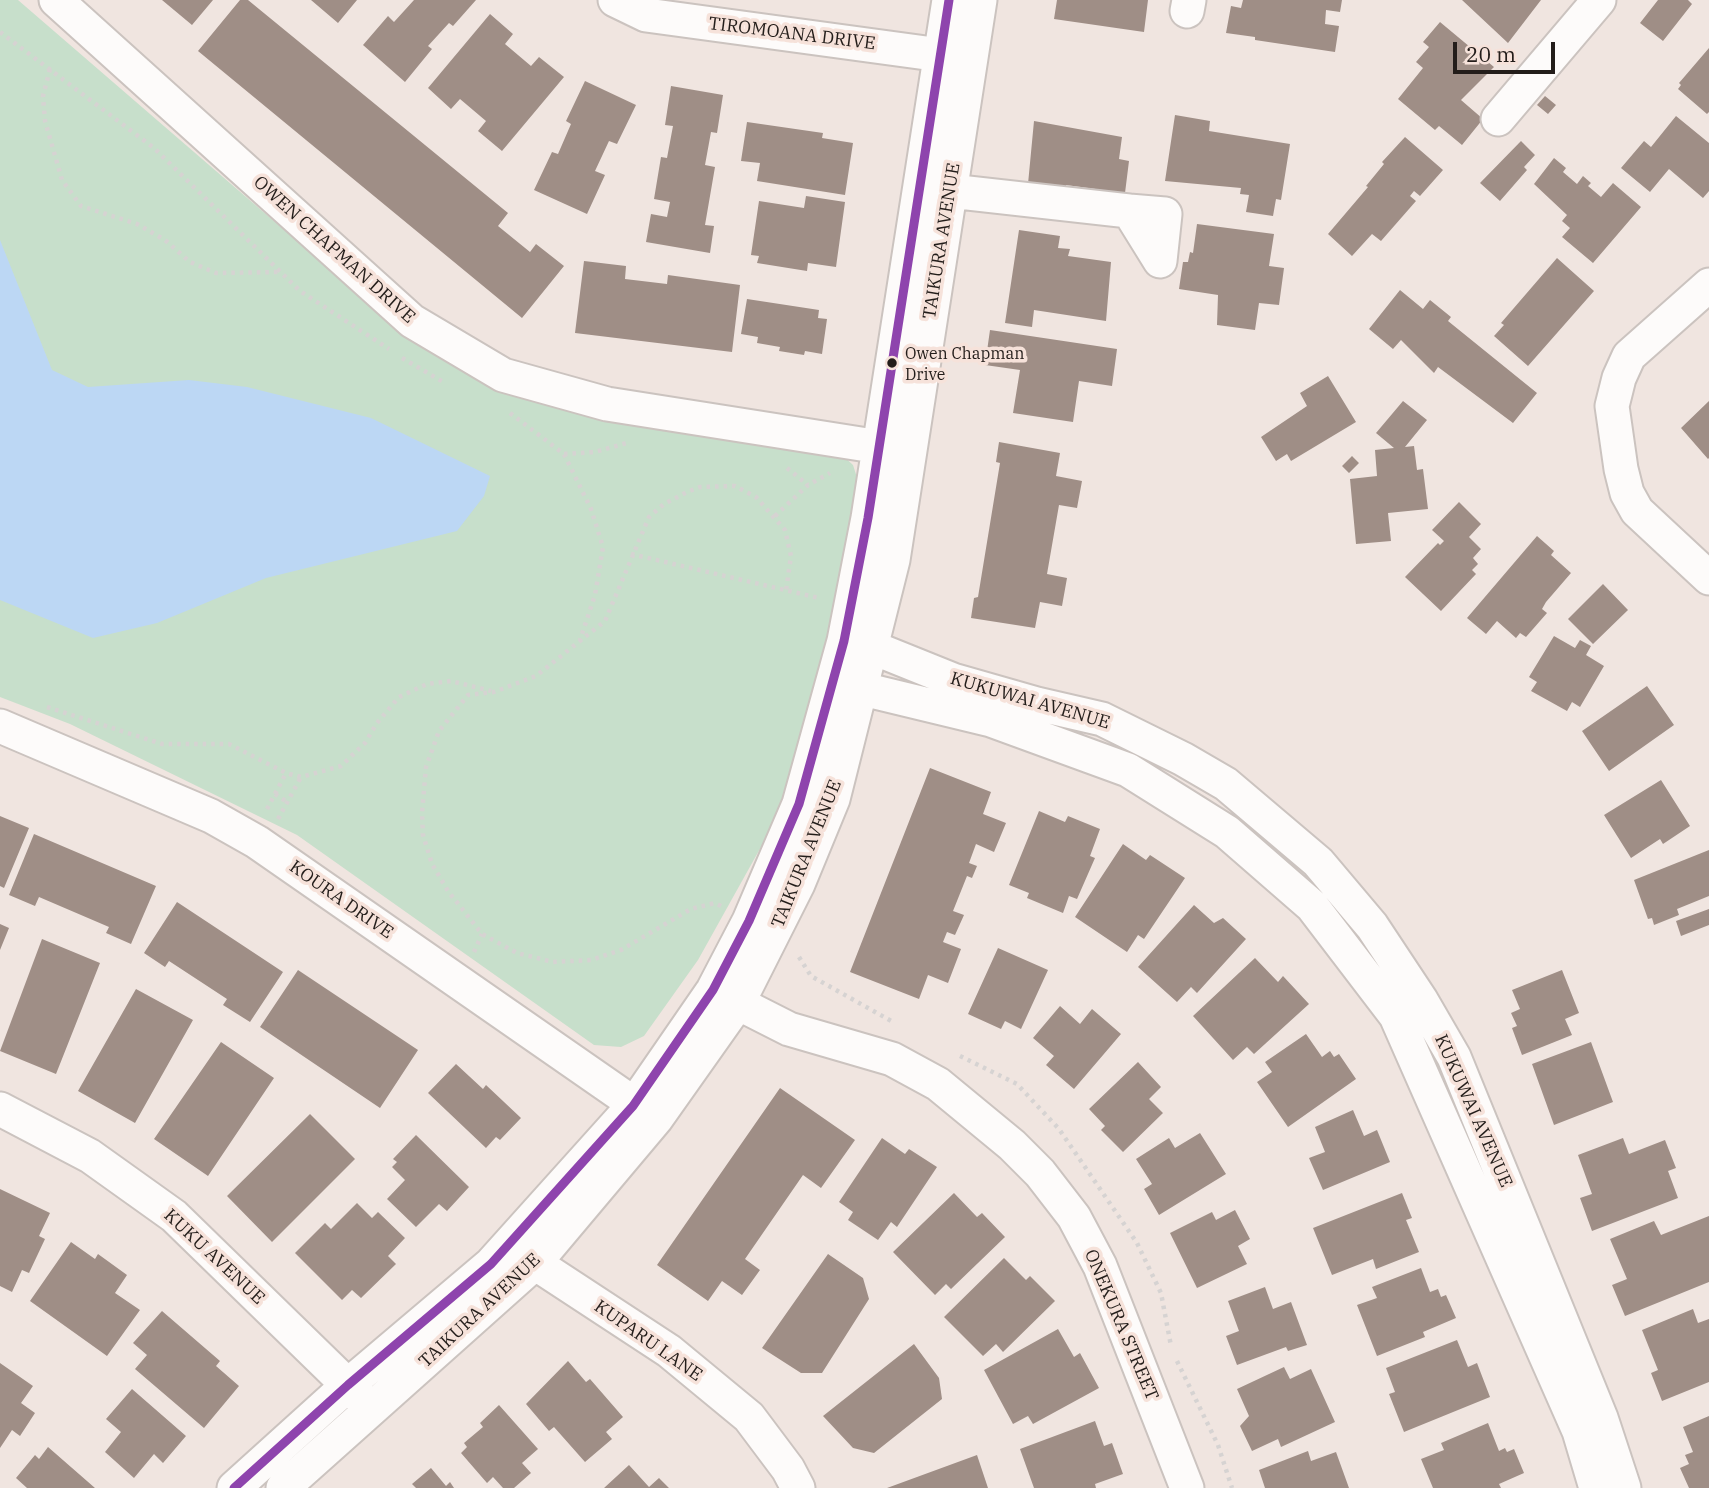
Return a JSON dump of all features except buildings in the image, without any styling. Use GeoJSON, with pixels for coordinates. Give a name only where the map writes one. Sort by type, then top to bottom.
{"type":"FeatureCollection","features":[{"type":"Feature","properties":{"kind":"street","name":"OWEN CHAPMAN DRIVE"},"geometry":{"type":"LineString","coordinates":[[56,0],[412,321],[503,374],[607,404],[893,449]]}},
{"type":"Feature","properties":{"kind":"street","name":"TIROMOANA DRIVE"},"geometry":{"type":"LineString","coordinates":[[615,0],[646,15],[957,57]]}},
{"type":"Feature","properties":{"kind":"street","name":"TAIKURA AVENUE"},"geometry":{"type":"LineString","coordinates":[[283,1488],[534,1264],[645,1112],[725,996],[749,921],[847,686],[857,644],[868,518],[893,449],[950,191],[957,57],[949,0]]}},
{"type":"Feature","properties":{"kind":"street","name":"TAIKURA AVENUE"},"geometry":{"type":"LineString","coordinates":[[893,449],[957,57],[980,0]]}},
{"type":"Feature","properties":{"kind":"street"},"geometry":{"type":"LineString","coordinates":[[1498,119],[1599,0]]}},
{"type":"Feature","properties":{"kind":"street"},"geometry":{"type":"LineString","coordinates":[[950,191],[1129,211]]}},
{"type":"Feature","properties":{"kind":"street"},"geometry":{"type":"LineString","coordinates":[[1709,285],[1629,356],[1619,378],[1612,406],[1621,469],[1627,493],[1637,511],[1709,578]]}},
{"type":"Feature","properties":{"kind":"street","name":"KUKUWAI AVENUE"},"geometry":{"type":"LineString","coordinates":[[857,644],[953,680],[1037,705],[1102,719],[1183,759],[1226,785],[1318,862],[1372,926],[1421,1000],[1454,1057],[1601,1418],[1624,1488]]}},
{"type":"Feature","properties":{"kind":"street","name":"KUKUWAI AVENUE"},"geometry":{"type":"LineString","coordinates":[[847,686],[991,720],[1128,770],[1227,832],[1312,906],[1396,1016],[1579,1431],[1596,1488]]}},
{"type":"Feature","properties":{"kind":"street","name":"KOURA DRIVE"},"geometry":{"type":"LineString","coordinates":[[0,726],[211,816],[257,842],[645,1112]]}},
{"type":"Feature","properties":{"kind":"street","name":"ONEKURA STREET"},"geometry":{"type":"LineString","coordinates":[[725,996],[789,1029],[892,1059],[938,1084],[1003,1137],[1040,1173],[1074,1217],[1100,1266],[1187,1488]]}},
{"type":"Feature","properties":{"kind":"street","name":"KUKU AVENUE"},"geometry":{"type":"LineString","coordinates":[[0,1109],[90,1156],[174,1216],[372,1409]]}},
{"type":"Feature","properties":{"kind":"street","name":"TAIKURA AVENUE"},"geometry":{"type":"LineString","coordinates":[[234,1488],[348,1385],[491,1264],[508,1244],[645,1112]]}},
{"type":"Feature","properties":{"kind":"street","name":"KUPARU LANE"},"geometry":{"type":"LineString","coordinates":[[508,1244],[534,1264],[669,1351],[749,1417],[788,1469],[797,1488]]}},
{"type":"Feature","properties":{"kind":"path"},"geometry":{"type":"LineString","coordinates":[[0,32],[155,148],[300,290],[427,375],[450,385]]}},
{"type":"Feature","properties":{"kind":"path"},"geometry":{"type":"LineString","coordinates":[[50,69],[43,96],[45,121],[62,180],[81,206],[137,224],[165,240],[190,262],[216,273],[282,272]]}},
{"type":"Feature","properties":{"kind":"path"},"geometry":{"type":"LineString","coordinates":[[501,409],[564,454],[591,509],[603,547],[596,595],[579,642]]}},
{"type":"Feature","properties":{"kind":"path"},"geometry":{"type":"LineString","coordinates":[[775,516],[808,485],[831,473]]}},
{"type":"Feature","properties":{"kind":"path"},"geometry":{"type":"LineString","coordinates":[[730,911],[715,903],[691,909],[621,950],[590,960],[545,960],[517,953],[482,934],[448,891],[432,864],[422,813],[426,767],[439,731],[468,695],[494,692],[536,676],[606,621],[631,554],[649,517],[664,504],[700,487],[735,486],[756,497],[785,530],[791,556],[786,591]]}},
{"type":"Feature","properties":{"kind":"path"},"geometry":{"type":"LineString","coordinates":[[631,554],[820,598]]}},
{"type":"Feature","properties":{"kind":"path"},"geometry":{"type":"LineString","coordinates":[[37,703],[162,744],[229,744],[286,773],[301,777],[341,766],[365,743],[377,723],[400,697],[427,684],[468,683],[494,692]]}},
{"type":"Feature","properties":{"kind":"path"},"geometry":{"type":"LineString","coordinates":[[266,812],[286,773]]}},
{"type":"Feature","properties":{"kind":"path"},"geometry":{"type":"LineString","coordinates":[[273,828],[301,777]]}},
{"type":"Feature","properties":{"kind":"path"},"geometry":{"type":"LineString","coordinates":[[275,794],[287,802]]}},
{"type":"Feature","properties":{"kind":"path"},"geometry":{"type":"LineString","coordinates":[[471,959],[482,934]]}},
{"type":"Feature","properties":{"kind":"green space"},"geometry":{"type":"Polygon","coordinates":[[[0,0],[18,0],[407,336],[839,452],[853,465],[861,490],[810,720],[771,829],[698,960],[644,1036],[621,1047],[594,1045],[297,835],[70,724],[0,697],[0,0]]]}},
{"type":"Feature","properties":{"kind":"water"},"geometry":{"type":"Polygon","coordinates":[[[0,240],[52,370],[88,387],[189,380],[247,387],[371,418],[490,476],[484,496],[457,531],[266,578],[157,623],[93,638],[0,600],[0,240]]]}},
{"type":"Feature","properties":{"kind":"transit line"},"geometry":{"type":"LineString","coordinates":[[234,1488],[348,1385],[491,1264],[633,1106],[713,990],[749,921],[799,804],[844,641],[868,518],[949,0]]}},
{"type":"Feature","properties":{"kind":"place","name":"Owen Chapman Drive"},"geometry":{"type":"Point","coordinates":[892,363]}}]}
